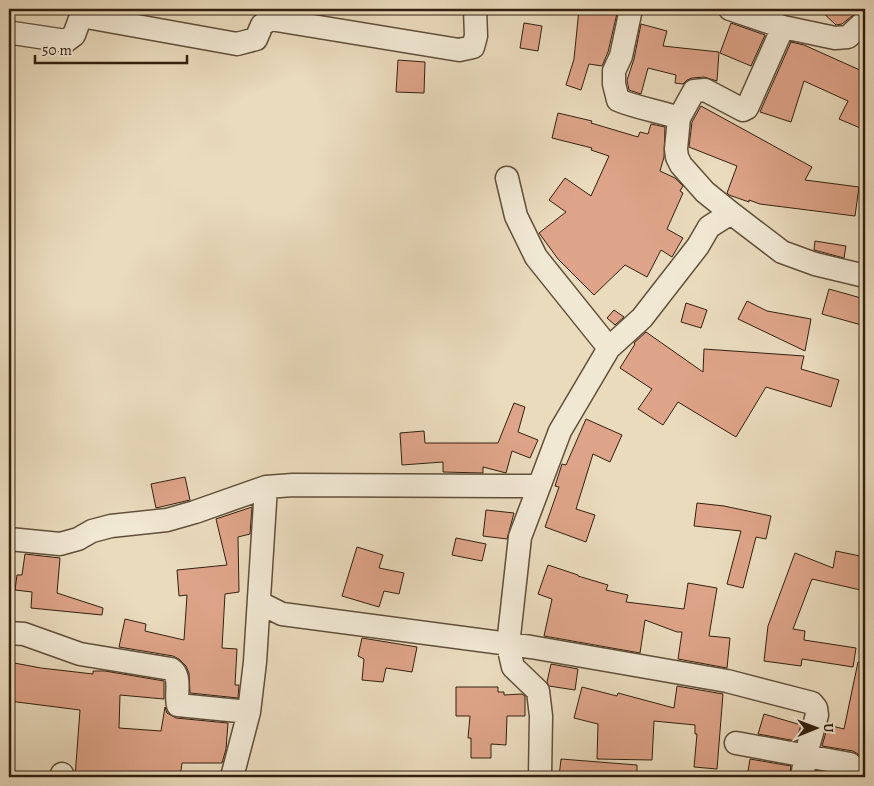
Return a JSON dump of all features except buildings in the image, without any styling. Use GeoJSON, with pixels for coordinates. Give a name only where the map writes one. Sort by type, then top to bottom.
{"type":"FeatureCollection","features":[{"type":"Feature","properties":{"kind":"street"},"geometry":{"type":"LineString","coordinates":[[9,34],[66,41],[74,35],[81,12],[237,44],[256,39],[262,25],[270,18],[459,50],[473,47],[476,36],[476,9]]}},
{"type":"Feature","properties":{"kind":"street"},"geometry":{"type":"LineString","coordinates":[[631,9],[622,56],[614,71],[614,84],[618,100],[632,106],[651,109],[679,118]]}},
{"type":"Feature","properties":{"kind":"street"},"geometry":{"type":"LineString","coordinates":[[730,9],[783,28],[835,38],[848,37],[865,21]]}},
{"type":"Feature","properties":{"kind":"street"},"geometry":{"type":"LineString","coordinates":[[783,28],[747,108],[743,110],[705,90],[694,91],[679,118],[677,157],[681,165],[705,192],[782,252],[814,264],[865,276]]}},
{"type":"Feature","properties":{"kind":"street"},"geometry":{"type":"LineString","coordinates":[[507,178],[516,216],[536,258],[609,348]]}},
{"type":"Feature","properties":{"kind":"street"},"geometry":{"type":"LineString","coordinates":[[540,777],[541,716],[538,691],[513,667],[508,645],[520,537],[560,431],[609,348],[642,318],[698,246],[709,227],[732,213]]}},
{"type":"Feature","properties":{"kind":"street"},"geometry":{"type":"LineString","coordinates":[[9,539],[60,544],[78,539],[92,530],[167,520],[266,487],[293,485],[538,486]]}},
{"type":"Feature","properties":{"kind":"street"},"geometry":{"type":"LineString","coordinates":[[232,777],[249,712],[260,603],[266,487]]}},
{"type":"Feature","properties":{"kind":"street"},"geometry":{"type":"LineString","coordinates":[[260,603],[282,614],[531,647],[727,681],[812,703],[816,708],[817,716],[806,754],[802,777]]}},
{"type":"Feature","properties":{"kind":"street"},"geometry":{"type":"LineString","coordinates":[[9,633],[24,634],[80,654],[172,669],[176,672],[177,677],[176,693],[178,705],[249,712]]}},
{"type":"Feature","properties":{"kind":"street"},"geometry":{"type":"LineString","coordinates":[[736,743],[806,754],[850,764],[855,774],[854,777]]}}]}
